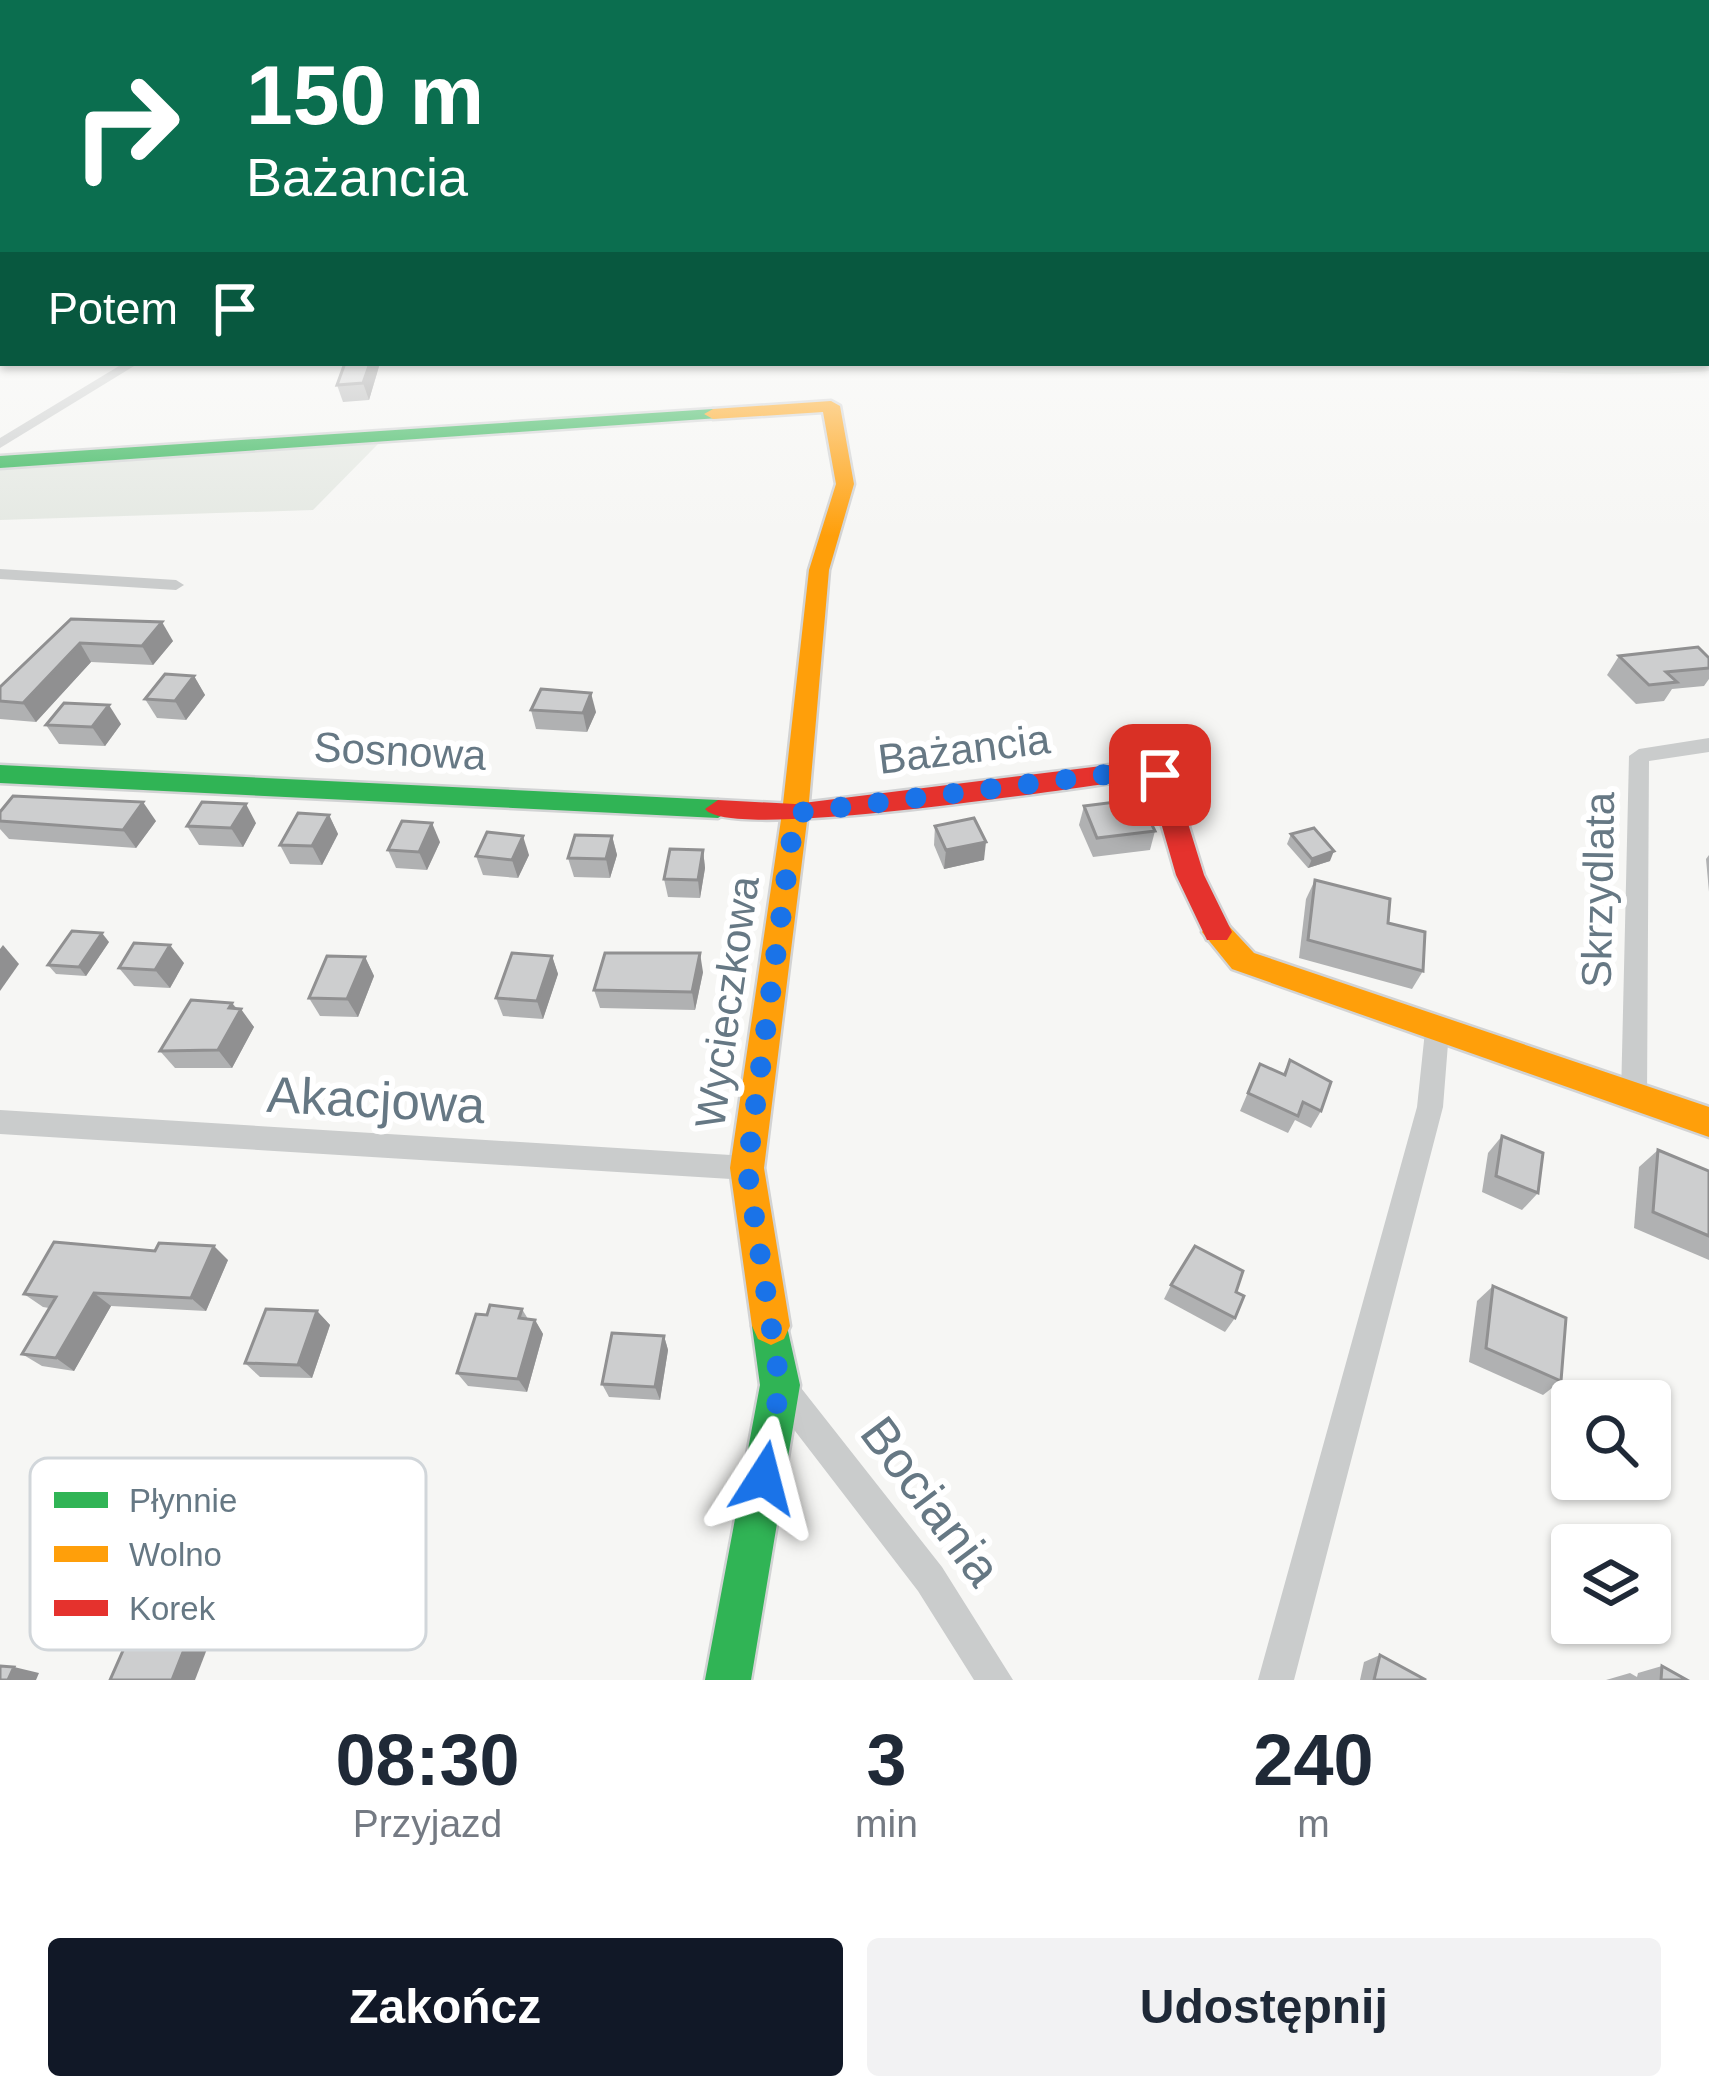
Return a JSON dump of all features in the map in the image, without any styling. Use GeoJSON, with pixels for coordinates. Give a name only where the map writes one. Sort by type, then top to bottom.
{"type":"FeatureCollection","features":[{"type":"Feature","properties":{"kind":"street"},"geometry":{"type":"LineString","coordinates":[[0,444],[107,379]]}},
{"type":"Feature","properties":{"kind":"street","name":"Wycieczkowa"},"geometry":{"type":"LineString","coordinates":[[0,462],[831,406],[845,484],[819,570],[795,813],[747,1168],[780,1385],[728,1680]]}},
{"type":"Feature","properties":{"kind":"street"},"geometry":{"type":"LineString","coordinates":[[0,574],[176,585]]}},
{"type":"Feature","properties":{"kind":"street","name":"Skrzydlata"},"geometry":{"type":"LineString","coordinates":[[1634,1097],[1639,755],[1709,746]]}},
{"type":"Feature","properties":{"kind":"street","name":"Bażancia"},"geometry":{"type":"LineString","coordinates":[[795,813],[1142,770],[1160,775],[1221,944],[1243,962],[1709,1122]]}},
{"type":"Feature","properties":{"kind":"street","name":"Sosnowa"},"geometry":{"type":"LineString","coordinates":[[0,774],[795,813]]}},
{"type":"Feature","properties":{"kind":"street"},"geometry":{"type":"LineString","coordinates":[[1276,1680],[1430,1107],[1437,1031]]}},
{"type":"Feature","properties":{"kind":"street","name":"Akacjowa"},"geometry":{"type":"LineString","coordinates":[[0,1122],[747,1168]]}},
{"type":"Feature","properties":{"kind":"street","name":"Bociania"},"geometry":{"type":"LineString","coordinates":[[780,1385],[930,1579],[995,1680]]}},
{"type":"Feature","properties":{"kind":"shaded area"},"geometry":{"type":"Polygon","coordinates":[[[379,443],[313,510],[0,520],[0,468],[379,443]]]}},
{"type":"Feature","properties":{"kind":"building"},"geometry":{"type":"Polygon","coordinates":[[[339,379],[364,379],[363,383],[337,385],[339,379]]]}},
{"type":"Feature","properties":{"kind":"building"},"geometry":{"type":"Polygon","coordinates":[[[71,619],[162,622],[142,646],[80,643],[23,703],[0,701],[0,687],[71,619]]]}},
{"type":"Feature","properties":{"kind":"building"},"geometry":{"type":"Polygon","coordinates":[[[1698,647],[1709,658],[1709,668],[1666,672],[1677,682],[1649,685],[1619,656],[1698,647]]]}},
{"type":"Feature","properties":{"kind":"building"},"geometry":{"type":"Polygon","coordinates":[[[165,674],[194,676],[175,701],[145,699],[165,674]]]}},
{"type":"Feature","properties":{"kind":"building"},"geometry":{"type":"Polygon","coordinates":[[[541,689],[591,693],[583,713],[531,710],[541,689]]]}},
{"type":"Feature","properties":{"kind":"building"},"geometry":{"type":"Polygon","coordinates":[[[64,703],[109,705],[92,727],[46,725],[64,703]]]}},
{"type":"Feature","properties":{"kind":"building"},"geometry":{"type":"Polygon","coordinates":[[[13,796],[143,802],[123,830],[0,821],[0,812],[13,796]]]}},
{"type":"Feature","properties":{"kind":"building"},"geometry":{"type":"Polygon","coordinates":[[[1139,799],[1155,831],[1097,838],[1084,806],[1139,799]]]}},
{"type":"Feature","properties":{"kind":"building"},"geometry":{"type":"Polygon","coordinates":[[[202,802],[246,804],[231,828],[187,826],[202,802]]]}},
{"type":"Feature","properties":{"kind":"building"},"geometry":{"type":"Polygon","coordinates":[[[298,813],[329,815],[312,846],[280,845],[298,813]]]}},
{"type":"Feature","properties":{"kind":"building"},"geometry":{"type":"Polygon","coordinates":[[[974,818],[986,842],[946,850],[935,826],[974,818]]]}},
{"type":"Feature","properties":{"kind":"building"},"geometry":{"type":"Polygon","coordinates":[[[402,821],[432,823],[419,852],[388,850],[402,821]]]}},
{"type":"Feature","properties":{"kind":"building"},"geometry":{"type":"Polygon","coordinates":[[[1314,828],[1334,851],[1312,859],[1291,834],[1314,828]]]}},
{"type":"Feature","properties":{"kind":"building"},"geometry":{"type":"Polygon","coordinates":[[[487,832],[523,836],[512,860],[476,856],[487,832]]]}},
{"type":"Feature","properties":{"kind":"building"},"geometry":{"type":"Polygon","coordinates":[[[575,835],[612,836],[606,859],[568,858],[575,835]]]}},
{"type":"Feature","properties":{"kind":"building"},"geometry":{"type":"Polygon","coordinates":[[[670,849],[703,850],[698,880],[664,879],[670,849]]]}},
{"type":"Feature","properties":{"kind":"building"},"geometry":{"type":"Polygon","coordinates":[[[1315,880],[1390,899],[1388,923],[1425,932],[1423,971],[1308,940],[1315,880]]]}},
{"type":"Feature","properties":{"kind":"building"},"geometry":{"type":"Polygon","coordinates":[[[72,931],[102,933],[79,967],[48,965],[72,931]]]}},
{"type":"Feature","properties":{"kind":"building"},"geometry":{"type":"Polygon","coordinates":[[[134,943],[170,945],[155,970],[119,968],[134,943]]]}},
{"type":"Feature","properties":{"kind":"building"},"geometry":{"type":"Polygon","coordinates":[[[512,953],[552,956],[537,1001],[496,998],[512,953]]]}},
{"type":"Feature","properties":{"kind":"building"},"geometry":{"type":"Polygon","coordinates":[[[605,953],[700,953],[692,992],[594,990],[605,953]]]}},
{"type":"Feature","properties":{"kind":"building"},"geometry":{"type":"Polygon","coordinates":[[[327,956],[365,957],[347,999],[309,998],[327,956]]]}},
{"type":"Feature","properties":{"kind":"building"},"geometry":{"type":"Polygon","coordinates":[[[191,1000],[232,1003],[229,1008],[241,1009],[218,1050],[160,1051],[191,1000]]]}},
{"type":"Feature","properties":{"kind":"building"},"geometry":{"type":"Polygon","coordinates":[[[1290,1060],[1331,1082],[1321,1111],[1303,1102],[1298,1116],[1248,1093],[1260,1064],[1285,1075],[1290,1060]]]}},
{"type":"Feature","properties":{"kind":"building"},"geometry":{"type":"Polygon","coordinates":[[[1502,1136],[1543,1153],[1538,1193],[1496,1176],[1502,1136]]]}},
{"type":"Feature","properties":{"kind":"building"},"geometry":{"type":"Polygon","coordinates":[[[1658,1150],[1709,1171],[1709,1236],[1653,1212],[1658,1150]]]}},
{"type":"Feature","properties":{"kind":"building"},"geometry":{"type":"Polygon","coordinates":[[[54,1242],[155,1251],[159,1243],[214,1246],[191,1298],[94,1293],[56,1358],[22,1354],[56,1297],[24,1294],[54,1242]]]}},
{"type":"Feature","properties":{"kind":"building"},"geometry":{"type":"Polygon","coordinates":[[[1195,1246],[1243,1271],[1236,1292],[1244,1296],[1235,1318],[1171,1285],[1195,1246]]]}},
{"type":"Feature","properties":{"kind":"building"},"geometry":{"type":"Polygon","coordinates":[[[1493,1286],[1566,1318],[1561,1380],[1486,1348],[1493,1286]]]}},
{"type":"Feature","properties":{"kind":"building"},"geometry":{"type":"Polygon","coordinates":[[[490,1305],[522,1309],[519,1318],[535,1320],[518,1379],[457,1373],[476,1314],[487,1315],[490,1305]]]}},
{"type":"Feature","properties":{"kind":"building"},"geometry":{"type":"Polygon","coordinates":[[[266,1309],[317,1311],[298,1365],[245,1363],[266,1309]]]}},
{"type":"Feature","properties":{"kind":"building"},"geometry":{"type":"Polygon","coordinates":[[[612,1333],[664,1336],[655,1387],[602,1384],[612,1333]]]}},
{"type":"Feature","properties":{"kind":"building"},"geometry":{"type":"Polygon","coordinates":[[[123,1650],[184,1650],[172,1680],[110,1680],[123,1650]]]}},
{"type":"Feature","properties":{"kind":"building"},"geometry":{"type":"Polygon","coordinates":[[[1380,1655],[1426,1680],[1374,1680],[1380,1655]]]}},
{"type":"Feature","properties":{"kind":"building"},"geometry":{"type":"Polygon","coordinates":[[[0,1666],[14,1667],[8,1680],[0,1680],[0,1666]]]}},
{"type":"Feature","properties":{"kind":"building"},"geometry":{"type":"Polygon","coordinates":[[[1662,1666],[1687,1680],[1661,1680],[1662,1666]]]}},
{"type":"Feature","properties":{"kind":"traffic: fast"},"geometry":{"type":"LineString","coordinates":[[0,462],[713,414]]}},
{"type":"Feature","properties":{"kind":"traffic: fast"},"geometry":{"type":"LineString","coordinates":[[0,774],[718,809]]}},
{"type":"Feature","properties":{"kind":"traffic: fast"},"geometry":{"type":"LineString","coordinates":[[728,1680],[780,1385],[771,1326]]}},
{"type":"Feature","properties":{"kind":"traffic: slow"},"geometry":{"type":"LineString","coordinates":[[713,414],[831,406],[845,484],[819,570],[795,813],[747,1168],[771,1326]]}},
{"type":"Feature","properties":{"kind":"traffic: slow"},"geometry":{"type":"LineString","coordinates":[[1217,932],[1243,961],[1709,1122]]}},
{"type":"Feature","properties":{"kind":"traffic: jam"},"geometry":{"type":"LineString","coordinates":[[718,809],[795,813],[1142,770],[1160,775],[1190,875],[1217,932]]}},
{"type":"Feature","properties":{"kind":"route"},"geometry":{"type":"LineString","coordinates":[[764,1478],[780,1385],[747,1168],[795,813],[1142,770],[1160,775]]}}]}
